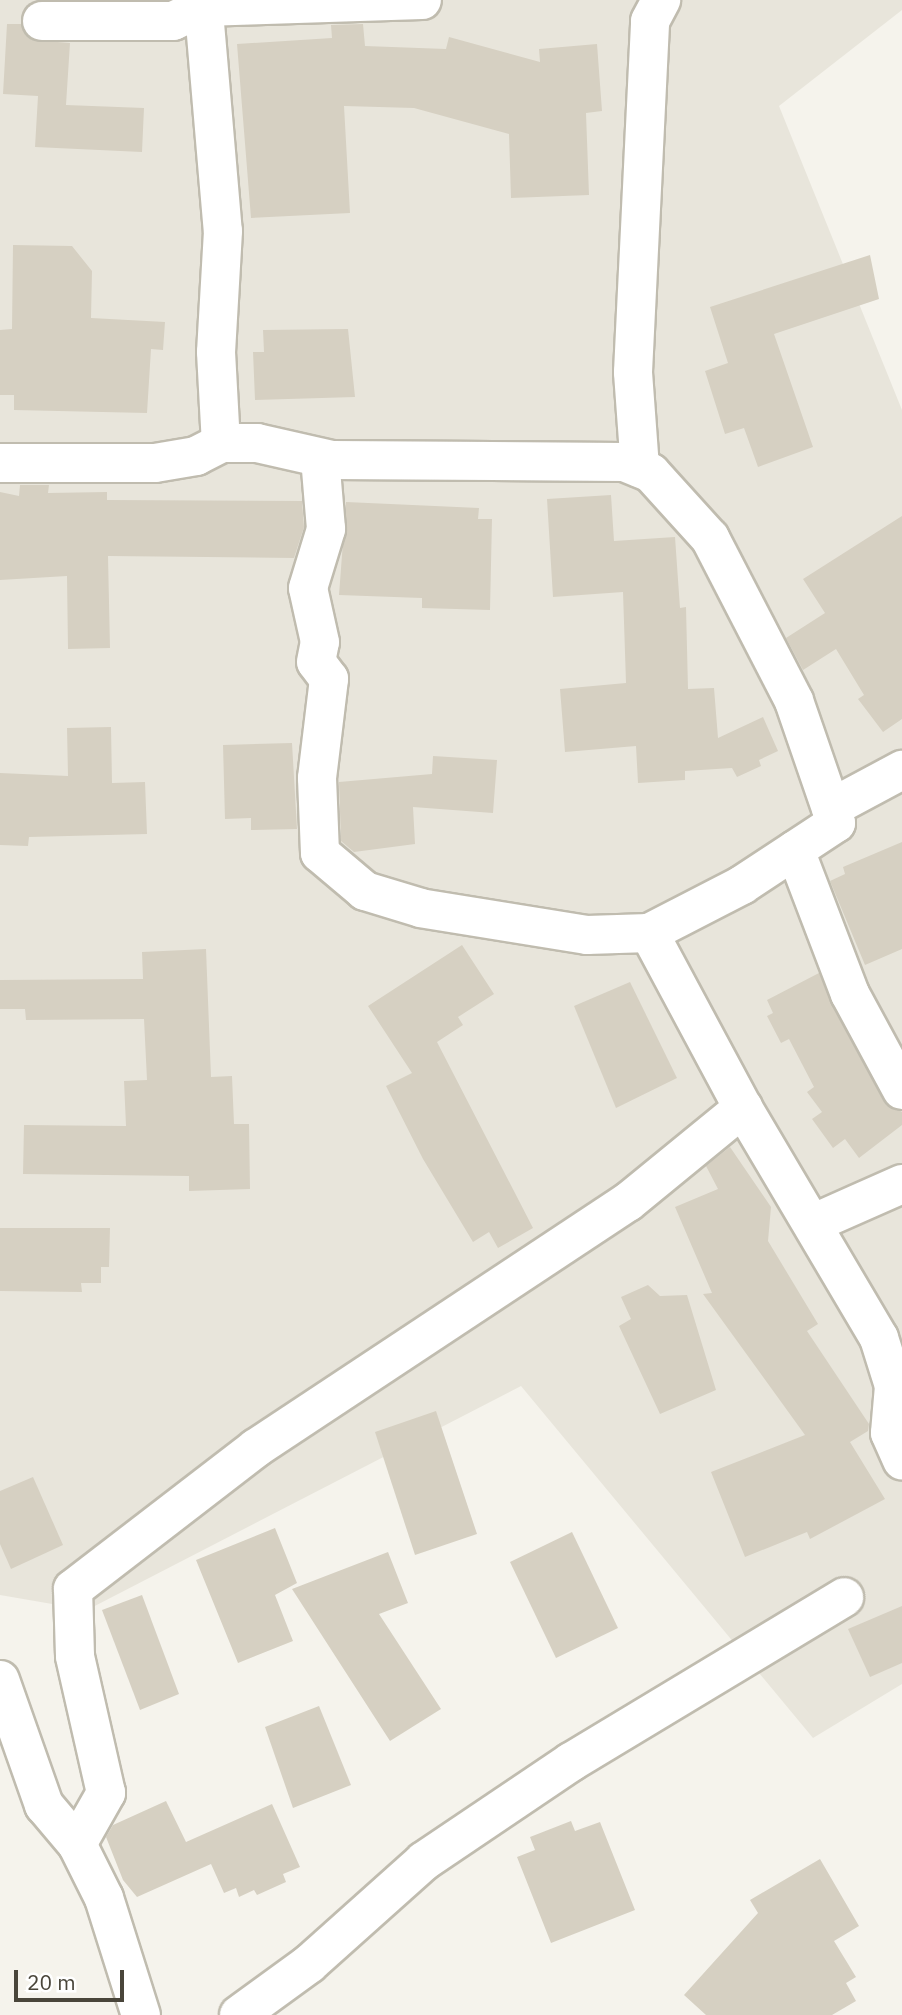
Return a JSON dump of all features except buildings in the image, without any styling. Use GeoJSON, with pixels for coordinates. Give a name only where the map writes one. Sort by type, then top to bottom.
{"type":"FeatureCollection","features":[{"type":"Feature","properties":{"kind":"street"},"geometry":{"type":"LineString","coordinates":[[42,20],[173,20],[203,3],[422,0]]}},
{"type":"Feature","properties":{"kind":"street"},"geometry":{"type":"LineString","coordinates":[[640,468],[633,372],[650,21],[661,0]]}},
{"type":"Feature","properties":{"kind":"street"},"geometry":{"type":"LineString","coordinates":[[203,3],[223,231],[216,352],[221,443]]}},
{"type":"Feature","properties":{"kind":"street"},"geometry":{"type":"LineString","coordinates":[[0,463],[155,463],[196,456],[221,443],[257,443],[320,458],[624,462],[640,468],[672,491],[710,538],[794,701],[836,823],[795,850],[649,933],[587,935],[421,908],[365,891],[320,853],[317,778],[329,679],[316,662],[320,642],[308,588],[326,529],[320,458]]}},
{"type":"Feature","properties":{"kind":"street"},"geometry":{"type":"LineString","coordinates":[[831,808],[902,770]]}},
{"type":"Feature","properties":{"kind":"street"},"geometry":{"type":"LineString","coordinates":[[795,850],[850,993],[902,1090]]}},
{"type":"Feature","properties":{"kind":"street"},"geometry":{"type":"LineString","coordinates":[[649,933],[743,1108],[814,1223],[879,1338],[894,1386],[890,1433],[902,1460]]}},
{"type":"Feature","properties":{"kind":"street"},"geometry":{"type":"LineString","coordinates":[[76,1844],[106,1793],[75,1656],[73,1589],[256,1448],[628,1202],[743,1108]]}},
{"type":"Feature","properties":{"kind":"street"},"geometry":{"type":"LineString","coordinates":[[814,1223],[902,1184]]}},
{"type":"Feature","properties":{"kind":"street"},"geometry":{"type":"LineString","coordinates":[[239,2015],[309,1964],[424,1861],[571,1762],[844,1597]]}},
{"type":"Feature","properties":{"kind":"street"},"geometry":{"type":"LineString","coordinates":[[0,1681],[44,1805],[76,1844],[104,1898],[141,2015]]}},
{"type":"Feature","properties":{"kind":"shaded area"},"geometry":{"type":"Polygon","coordinates":[[[0,0],[902,0],[902,10],[779,106],[902,410],[902,1684],[813,1738],[521,1386],[87,1610],[0,1595],[0,0]]]}}]}
